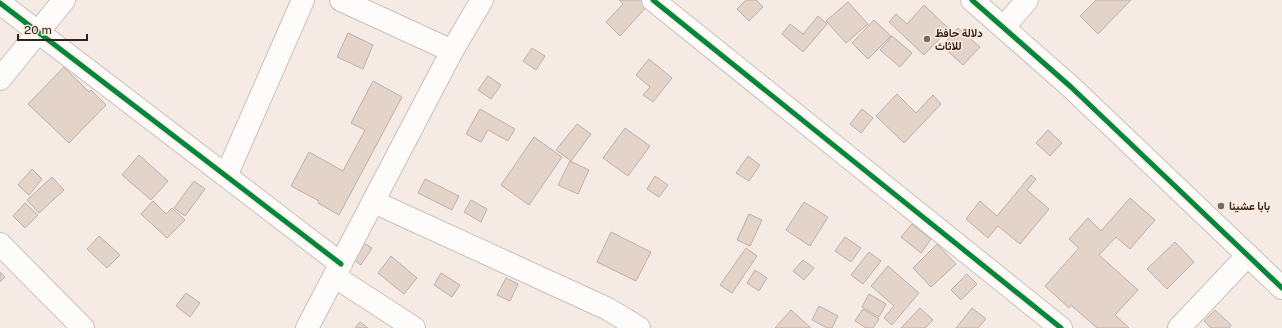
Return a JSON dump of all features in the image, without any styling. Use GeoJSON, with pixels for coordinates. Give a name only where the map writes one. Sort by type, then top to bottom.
{"type":"FeatureCollection","features":[{"type":"Feature","properties":{"kind":"street"},"geometry":{"type":"LineString","coordinates":[[0,79],[64,0]]}},
{"type":"Feature","properties":{"kind":"street"},"geometry":{"type":"LineString","coordinates":[[226,176],[303,0]]}},
{"type":"Feature","properties":{"kind":"street"},"geometry":{"type":"LineString","coordinates":[[341,0],[452,50]]}},
{"type":"Feature","properties":{"kind":"street"},"geometry":{"type":"LineString","coordinates":[[307,328],[452,50],[482,0]]}},
{"type":"Feature","properties":{"kind":"street"},"geometry":{"type":"LineString","coordinates":[[653,0],[1061,328]]}},
{"type":"Feature","properties":{"kind":"street"},"geometry":{"type":"LineString","coordinates":[[972,0],[1071,87],[1282,288]]}},
{"type":"Feature","properties":{"kind":"street"},"geometry":{"type":"LineString","coordinates":[[1004,27],[1027,0]]}},
{"type":"Feature","properties":{"kind":"street"},"geometry":{"type":"LineString","coordinates":[[0,3],[226,176],[337,270],[414,328]]}},
{"type":"Feature","properties":{"kind":"street"},"geometry":{"type":"LineString","coordinates":[[374,202],[608,309],[639,328]]}},
{"type":"Feature","properties":{"kind":"street"},"geometry":{"type":"LineString","coordinates":[[0,244],[83,328]]}},
{"type":"Feature","properties":{"kind":"street"},"geometry":{"type":"LineString","coordinates":[[1179,328],[1248,255]]}},
{"type":"Feature","properties":{"kind":"building"},"geometry":{"type":"Polygon","coordinates":[[[619,0],[645,0],[649,4],[620,36],[606,22],[623,4],[619,0]]]}},
{"type":"Feature","properties":{"kind":"building"},"geometry":{"type":"Polygon","coordinates":[[[746,0],[756,0],[763,7],[749,21],[737,9],[746,0]]]}},
{"type":"Feature","properties":{"kind":"building"},"geometry":{"type":"Polygon","coordinates":[[[1096,0],[1131,0],[1098,34],[1080,16],[1096,0]]]}},
{"type":"Feature","properties":{"kind":"building"},"geometry":{"type":"Polygon","coordinates":[[[848,2],[868,24],[846,43],[826,21],[848,2]]]}},
{"type":"Feature","properties":{"kind":"building"},"geometry":{"type":"Polygon","coordinates":[[[924,5],[949,29],[924,55],[889,22],[896,14],[907,24],[924,5]]]}},
{"type":"Feature","properties":{"kind":"building"},"geometry":{"type":"Polygon","coordinates":[[[818,16],[827,24],[803,52],[782,34],[790,24],[803,34],[818,16]]]}},
{"type":"Feature","properties":{"kind":"building"},"geometry":{"type":"Polygon","coordinates":[[[874,20],[891,36],[868,59],[852,43],[874,20]]]}},
{"type":"Feature","properties":{"kind":"building"},"geometry":{"type":"Polygon","coordinates":[[[958,28],[980,47],[963,65],[942,46],[958,28]]]}},
{"type":"Feature","properties":{"kind":"building"},"geometry":{"type":"Polygon","coordinates":[[[348,33],[373,45],[363,69],[337,57],[348,33]]]}},
{"type":"Feature","properties":{"kind":"building"},"geometry":{"type":"Polygon","coordinates":[[[892,36],[912,53],[900,67],[880,50],[892,36]]]}},
{"type":"Feature","properties":{"kind":"building"},"geometry":{"type":"Polygon","coordinates":[[[532,48],[545,56],[536,70],[523,61],[532,48]]]}},
{"type":"Feature","properties":{"kind":"building"},"geometry":{"type":"Polygon","coordinates":[[[649,59],[672,78],[653,102],[643,95],[650,87],[636,75],[649,59]]]}},
{"type":"Feature","properties":{"kind":"building"},"geometry":{"type":"Polygon","coordinates":[[[64,67],[89,92],[91,90],[106,105],[69,143],[28,104],[64,67]]]}},
{"type":"Feature","properties":{"kind":"building"},"geometry":{"type":"Polygon","coordinates":[[[488,76],[501,85],[491,99],[478,90],[488,76]]]}},
{"type":"Feature","properties":{"kind":"building"},"geometry":{"type":"Polygon","coordinates":[[[373,81],[402,97],[339,215],[318,203],[319,201],[291,186],[309,152],[343,171],[365,130],[351,123],[373,81]]]}},
{"type":"Feature","properties":{"kind":"building"},"geometry":{"type":"Polygon","coordinates":[[[897,94],[916,113],[933,95],[941,104],[904,143],[876,116],[897,94]]]}},
{"type":"Feature","properties":{"kind":"building"},"geometry":{"type":"Polygon","coordinates":[[[480,109],[515,129],[508,141],[488,130],[481,142],[466,134],[480,109]]]}},
{"type":"Feature","properties":{"kind":"building"},"geometry":{"type":"Polygon","coordinates":[[[862,109],[873,118],[861,133],[850,124],[862,109]]]}},
{"type":"Feature","properties":{"kind":"building"},"geometry":{"type":"Polygon","coordinates":[[[577,124],[591,134],[571,161],[556,150],[577,124]]]}},
{"type":"Feature","properties":{"kind":"building"},"geometry":{"type":"Polygon","coordinates":[[[625,128],[650,146],[628,176],[603,158],[625,128]]]}},
{"type":"Feature","properties":{"kind":"building"},"geometry":{"type":"Polygon","coordinates":[[[1048,130],[1062,143],[1050,156],[1036,143],[1048,130]]]}},
{"type":"Feature","properties":{"kind":"building"},"geometry":{"type":"Polygon","coordinates":[[[534,137],[562,157],[529,205],[501,185],[534,137]]]}},
{"type":"Feature","properties":{"kind":"building"},"geometry":{"type":"Polygon","coordinates":[[[139,155],[168,181],[151,200],[122,175],[139,155]]]}},
{"type":"Feature","properties":{"kind":"building"},"geometry":{"type":"Polygon","coordinates":[[[748,156],[760,165],[749,181],[736,173],[748,156]]]}},
{"type":"Feature","properties":{"kind":"building"},"geometry":{"type":"Polygon","coordinates":[[[570,161],[589,170],[578,194],[558,185],[570,161]]]}},
{"type":"Feature","properties":{"kind":"building"},"geometry":{"type":"Polygon","coordinates":[[[32,169],[42,179],[29,195],[18,185],[32,169]]]}},
{"type":"Feature","properties":{"kind":"building"},"geometry":{"type":"Polygon","coordinates":[[[1031,175],[1036,179],[1027,190],[1049,209],[1020,244],[998,226],[988,238],[966,219],[980,201],[997,216],[1031,175]]]}},
{"type":"Feature","properties":{"kind":"building"},"geometry":{"type":"Polygon","coordinates":[[[655,176],[668,185],[659,197],[647,189],[655,176]]]}},
{"type":"Feature","properties":{"kind":"building"},"geometry":{"type":"Polygon","coordinates":[[[52,177],[64,190],[39,213],[27,200],[52,177]]]}},
{"type":"Feature","properties":{"kind":"building"},"geometry":{"type":"Polygon","coordinates":[[[425,179],[459,196],[452,210],[418,193],[425,179]]]}},
{"type":"Feature","properties":{"kind":"building"},"geometry":{"type":"Polygon","coordinates":[[[194,181],[205,189],[185,216],[174,208],[194,181]]]}},
{"type":"Feature","properties":{"kind":"building"},"geometry":{"type":"Polygon","coordinates":[[[1130,198],[1155,220],[1130,249],[1116,237],[1099,255],[1138,290],[1115,315],[1129,328],[1097,328],[1071,305],[1069,308],[1045,286],[1079,248],[1069,239],[1088,218],[1101,231],[1130,198]]]}},
{"type":"Feature","properties":{"kind":"building"},"geometry":{"type":"Polygon","coordinates":[[[471,200],[487,209],[481,222],[464,212],[471,200]]]}},
{"type":"Feature","properties":{"kind":"building"},"geometry":{"type":"Polygon","coordinates":[[[153,201],[166,214],[172,208],[185,220],[167,238],[141,214],[153,201]]]}},
{"type":"Feature","properties":{"kind":"building"},"geometry":{"type":"Polygon","coordinates":[[[804,202],[828,217],[810,246],[786,230],[804,202]]]}},
{"type":"Feature","properties":{"kind":"building"},"geometry":{"type":"Polygon","coordinates":[[[25,203],[38,215],[25,228],[13,216],[25,203]]]}},
{"type":"Feature","properties":{"kind":"building"},"geometry":{"type":"Polygon","coordinates":[[[749,214],[762,220],[750,246],[737,240],[749,214]]]}},
{"type":"Feature","properties":{"kind":"building"},"geometry":{"type":"Polygon","coordinates":[[[912,224],[931,239],[921,253],[901,237],[912,224]]]}},
{"type":"Feature","properties":{"kind":"building"},"geometry":{"type":"Polygon","coordinates":[[[611,232],[651,252],[636,281],[597,262],[611,232]]]}},
{"type":"Feature","properties":{"kind":"building"},"geometry":{"type":"Polygon","coordinates":[[[99,236],[120,255],[107,268],[87,249],[99,236]]]}},
{"type":"Feature","properties":{"kind":"building"},"geometry":{"type":"Polygon","coordinates":[[[845,237],[861,248],[851,262],[835,251],[845,237]]]}},
{"type":"Feature","properties":{"kind":"building"},"geometry":{"type":"Polygon","coordinates":[[[359,240],[372,248],[361,265],[348,256],[359,240]]]}},
{"type":"Feature","properties":{"kind":"building"},"geometry":{"type":"Polygon","coordinates":[[[1175,242],[1194,262],[1167,289],[1147,269],[1175,242]]]}},
{"type":"Feature","properties":{"kind":"building"},"geometry":{"type":"Polygon","coordinates":[[[937,244],[956,264],[931,287],[913,268],[937,244]]]}},
{"type":"Feature","properties":{"kind":"building"},"geometry":{"type":"Polygon","coordinates":[[[746,248],[757,256],[732,293],[720,285],[746,248]]]}},
{"type":"Feature","properties":{"kind":"building"},"geometry":{"type":"Polygon","coordinates":[[[869,252],[881,261],[863,284],[851,275],[869,252]]]}},
{"type":"Feature","properties":{"kind":"building"},"geometry":{"type":"Polygon","coordinates":[[[391,256],[417,278],[404,294],[378,273],[391,256]]]}},
{"type":"Feature","properties":{"kind":"building"},"geometry":{"type":"Polygon","coordinates":[[[803,260],[814,268],[804,280],[793,271],[803,260]]]}},
{"type":"Feature","properties":{"kind":"building"},"geometry":{"type":"Polygon","coordinates":[[[888,266],[919,293],[892,325],[884,318],[894,306],[871,286],[888,266]]]}},
{"type":"Feature","properties":{"kind":"building"},"geometry":{"type":"Polygon","coordinates":[[[755,270],[767,278],[759,291],[747,283],[755,270]]]}},
{"type":"Feature","properties":{"kind":"building"},"geometry":{"type":"Polygon","coordinates":[[[0,272],[5,277],[0,282],[0,272]]]}},
{"type":"Feature","properties":{"kind":"building"},"geometry":{"type":"Polygon","coordinates":[[[441,273],[460,285],[452,297],[434,285],[441,273]]]}},
{"type":"Feature","properties":{"kind":"building"},"geometry":{"type":"Polygon","coordinates":[[[967,274],[977,284],[961,300],[951,290],[967,274]]]}},
{"type":"Feature","properties":{"kind":"building"},"geometry":{"type":"Polygon","coordinates":[[[506,278],[518,284],[510,301],[497,295],[506,278]]]}},
{"type":"Feature","properties":{"kind":"building"},"geometry":{"type":"Polygon","coordinates":[[[186,293],[200,303],[190,317],[176,306],[186,293]]]}},
{"type":"Feature","properties":{"kind":"building"},"geometry":{"type":"Polygon","coordinates":[[[869,294],[886,304],[879,317],[862,307],[869,294]]]}},
{"type":"Feature","properties":{"kind":"building"},"geometry":{"type":"Polygon","coordinates":[[[819,306],[838,316],[832,328],[827,328],[812,320],[819,306]]]}},
{"type":"Feature","properties":{"kind":"building"},"geometry":{"type":"Polygon","coordinates":[[[920,308],[933,320],[925,328],[901,328],[920,308]]]}},
{"type":"Feature","properties":{"kind":"building"},"geometry":{"type":"Polygon","coordinates":[[[972,308],[986,319],[978,328],[956,328],[972,308]]]}},
{"type":"Feature","properties":{"kind":"building"},"geometry":{"type":"Polygon","coordinates":[[[863,309],[879,319],[873,328],[866,328],[855,321],[863,309]]]}},
{"type":"Feature","properties":{"kind":"building"},"geometry":{"type":"Polygon","coordinates":[[[791,310],[811,328],[775,328],[791,310]]]}},
{"type":"Feature","properties":{"kind":"building"},"geometry":{"type":"Polygon","coordinates":[[[1215,310],[1231,325],[1229,328],[1211,328],[1204,321],[1215,310]]]}},
{"type":"Feature","properties":{"kind":"building"},"geometry":{"type":"Polygon","coordinates":[[[360,322],[368,328],[355,328],[360,322]]]}},
{"type":"Feature","properties":{"kind":"cycle path"},"geometry":{"type":"LineString","coordinates":[[653,0],[1061,328]]}},
{"type":"Feature","properties":{"kind":"cycle path"},"geometry":{"type":"LineString","coordinates":[[972,0],[1071,87],[1282,288]]}},
{"type":"Feature","properties":{"kind":"cycle path"},"geometry":{"type":"LineString","coordinates":[[0,3],[341,264]]}},
{"type":"Feature","properties":{"kind":"place","name":"دلالة حافظ للاثاث"},"geometry":{"type":"Point","coordinates":[927,39]}},
{"type":"Feature","properties":{"kind":"place","name":"بابا عشينا"},"geometry":{"type":"Point","coordinates":[1221,206]}}]}
